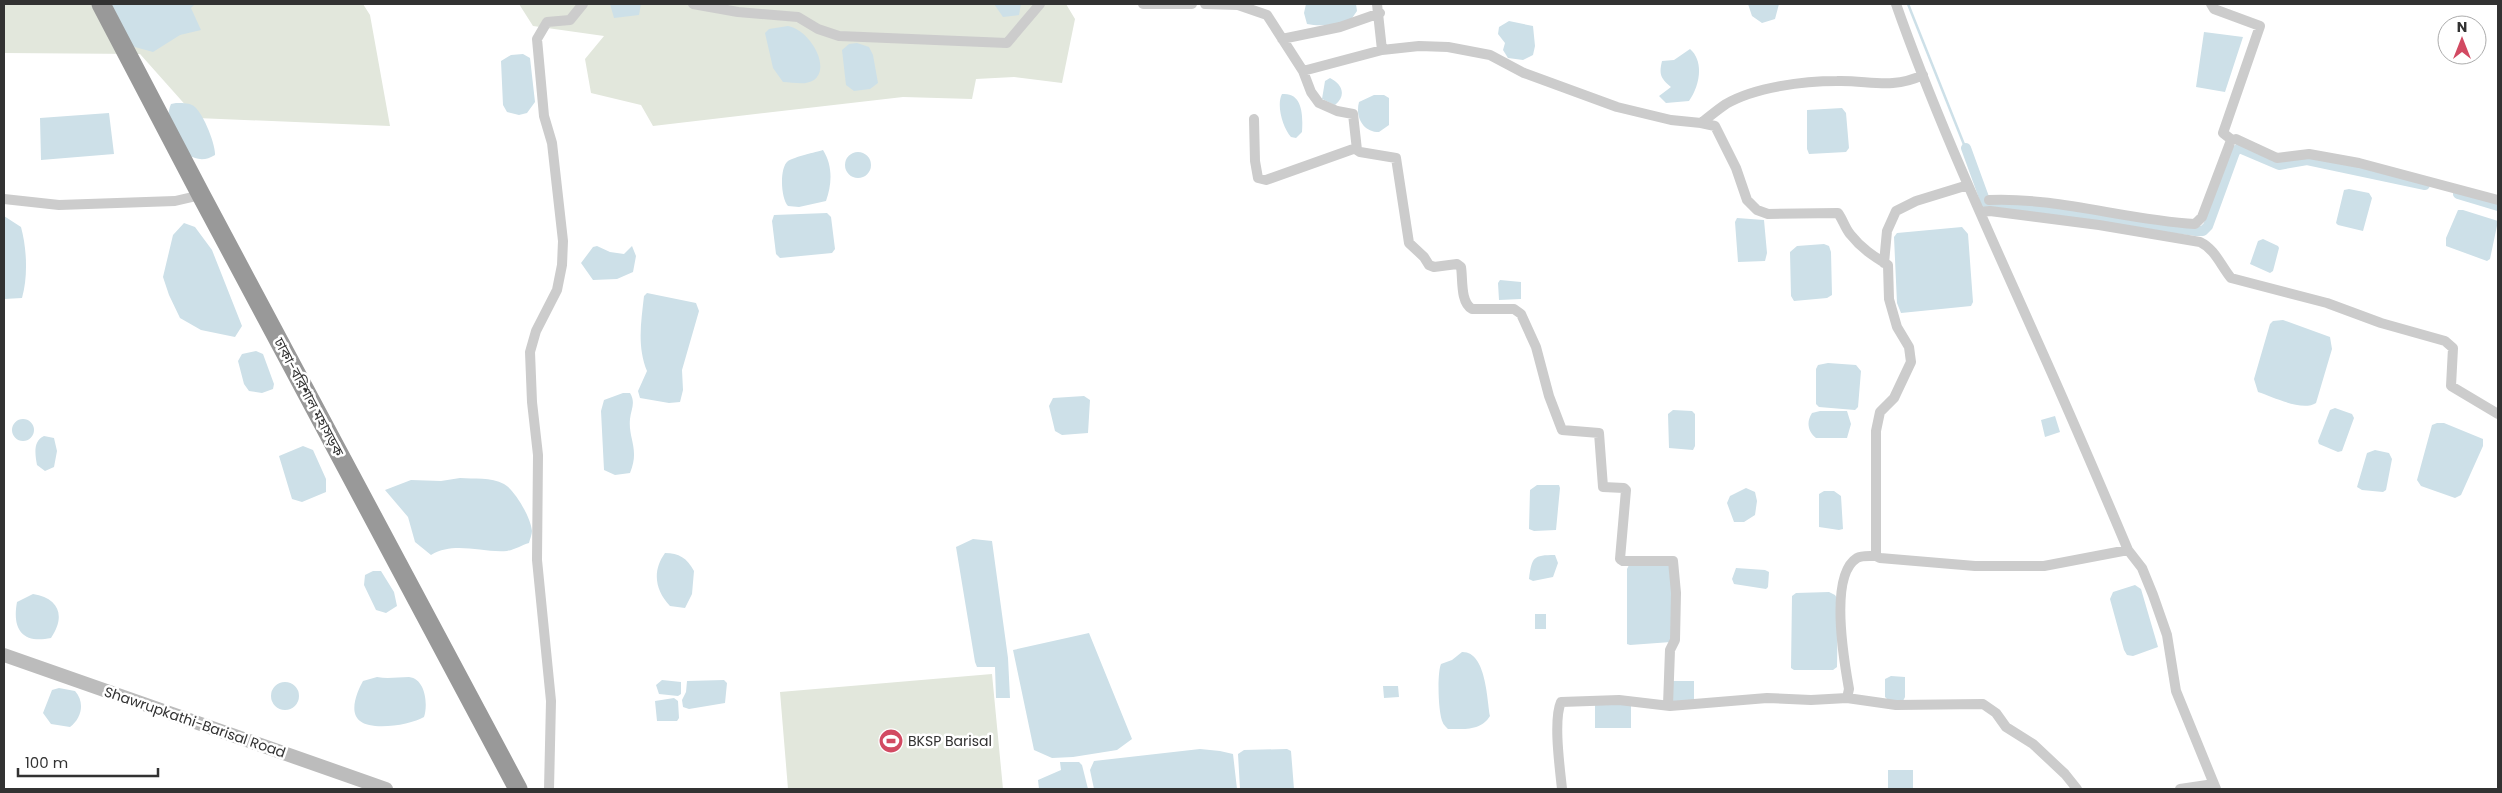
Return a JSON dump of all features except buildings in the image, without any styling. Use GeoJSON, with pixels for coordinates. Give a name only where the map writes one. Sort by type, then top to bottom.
{"type":"FeatureCollection","features":[{"type":"Feature","properties":{"kind":"highway","name":"ঢাকা-বরিশাল মহাসড়ক"},"geometry":{"type":"LineString","coordinates":[[101,4],[518,789]]}},
{"type":"Feature","properties":{"kind":"main road","name":"Shawrupkathi-Barisal Road"},"geometry":{"type":"LineString","coordinates":[[4,655],[386,789]]}},
{"type":"Feature","properties":{"kind":"street"},"geometry":{"type":"LineString","coordinates":[[549,789],[551,701],[537,560],[538,455],[532,402],[530,352],[536,331],[558,290],[563,241],[552,143],[544,116],[538,39],[547,22],[570,20],[583,4]]}},
{"type":"Feature","properties":{"kind":"street"},"geometry":{"type":"LineString","coordinates":[[693,4],[738,12],[798,17],[818,29],[839,36],[964,43],[1007,43],[1040,4]]}},
{"type":"Feature","properties":{"kind":"street"},"geometry":{"type":"LineString","coordinates":[[1144,4],[1192,4]]}},
{"type":"Feature","properties":{"kind":"street"},"geometry":{"type":"LineString","coordinates":[[1205,4],[1238,5],[1267,15],[1303,71],[1311,92],[1319,103],[1337,111],[1353,114],[1356,148],[1360,152],[1396,158],[1409,243],[1424,257],[1429,265],[1434,267],[1457,264],[1462,266],[1464,297],[1468,307],[1472,309],[1514,309],[1522,314],[1536,347],[1549,396],[1562,430],[1599,433],[1603,487],[1624,488],[1626,490],[1620,559],[1623,561],[1673,561],[1676,593],[1675,640],[1670,650],[1668,705]]}},
{"type":"Feature","properties":{"kind":"street"},"geometry":{"type":"LineString","coordinates":[[1896,4],[1968,185],[2128,550],[2142,568],[2154,595],[2167,634],[2176,691],[2215,786],[2180,789]]}},
{"type":"Feature","properties":{"kind":"street"},"geometry":{"type":"LineString","coordinates":[[2211,4],[2214,9],[2260,26],[2223,133],[2232,140],[2243,141],[2277,158],[2309,154],[2359,164],[2498,200]]}},
{"type":"Feature","properties":{"kind":"street"},"geometry":{"type":"LineString","coordinates":[[1282,39],[1340,27],[1379,8],[1382,50]]}},
{"type":"Feature","properties":{"kind":"street"},"geometry":{"type":"LineString","coordinates":[[1303,71],[1382,50],[1419,46],[1448,47],[1490,55],[1524,73],[1595,100],[1671,120],[1715,126],[1736,168],[1747,200],[1757,210],[1768,214],[1838,214],[1850,234],[1866,252],[1888,265],[1889,299],[1897,327],[1909,347],[1911,362],[1894,398],[1880,412],[1876,431],[1876,556]]}},
{"type":"Feature","properties":{"kind":"street"},"geometry":{"type":"LineString","coordinates":[[1701,123],[1727,104],[1790,84],[1838,80],[1880,85],[1909,82],[1923,75]]}},
{"type":"Feature","properties":{"kind":"street"},"geometry":{"type":"LineString","coordinates":[[1254,119],[1258,178],[1266,180],[1356,148]]}},
{"type":"Feature","properties":{"kind":"street"},"geometry":{"type":"LineString","coordinates":[[1989,200],[2049,203],[2138,218],[2195,224],[2202,217],[2232,140]]}},
{"type":"Feature","properties":{"kind":"street"},"geometry":{"type":"LineString","coordinates":[[1884,263],[1887,230],[1896,211],[1916,201],[1968,185]]}},
{"type":"Feature","properties":{"kind":"street"},"geometry":{"type":"LineString","coordinates":[[4,199],[59,205],[175,201],[201,195]]}},
{"type":"Feature","properties":{"kind":"street"},"geometry":{"type":"LineString","coordinates":[[1980,212],[1990,211],[2062,219],[2200,242],[2215,254],[2231,278],[2327,303],[2381,323],[2445,341],[2453,348],[2451,386],[2498,414]]}},
{"type":"Feature","properties":{"kind":"street"},"geometry":{"type":"LineString","coordinates":[[1847,698],[1849,689],[1841,609],[1844,576],[1858,557],[1876,556],[1880,558],[1975,566],[2044,566],[2128,550]]}},
{"type":"Feature","properties":{"kind":"street"},"geometry":{"type":"LineString","coordinates":[[1562,789],[1559,758],[1559,712],[1562,702],[1603,700],[1668,705],[1767,698],[1811,700],[1847,698],[1896,705],[1983,704],[1996,713],[2006,728],[2033,744],[2065,774],[2077,789]]}},
{"type":"Feature","properties":{"kind":"shaded area"},"geometry":{"type":"Polygon","coordinates":[[[4,4],[363,4],[370,15],[390,126],[197,118],[140,54],[4,53],[4,4]]]}},
{"type":"Feature","properties":{"kind":"shaded area"},"geometry":{"type":"Polygon","coordinates":[[[103,4],[195,4],[191,8],[201,30],[180,35],[153,52],[124,44],[103,4]]]}},
{"type":"Feature","properties":{"kind":"shaded area"},"geometry":{"type":"Polygon","coordinates":[[[519,4],[1066,4],[1075,19],[1062,83],[1014,77],[976,79],[972,99],[903,97],[653,126],[641,105],[591,93],[585,59],[604,36],[533,26],[519,4]]]}},
{"type":"Feature","properties":{"kind":"shaded area"},"geometry":{"type":"Polygon","coordinates":[[[610,4],[641,4],[639,15],[614,18],[610,4]]]}},
{"type":"Feature","properties":{"kind":"shaded area"},"geometry":{"type":"Polygon","coordinates":[[[994,4],[1021,4],[1019,15],[1003,17],[994,4]]]}},
{"type":"Feature","properties":{"kind":"shaded area"},"geometry":{"type":"Polygon","coordinates":[[[1306,4],[1356,4],[1357,11],[1350,21],[1328,25],[1313,25],[1307,24],[1304,13],[1306,4]]]}},
{"type":"Feature","properties":{"kind":"shaded area"},"geometry":{"type":"Polygon","coordinates":[[[1748,4],[1779,4],[1775,19],[1762,23],[1752,16],[1748,4]]]}},
{"type":"Feature","properties":{"kind":"shaded area"},"geometry":{"type":"Polygon","coordinates":[[[1509,21],[1533,26],[1535,46],[1533,55],[1523,60],[1508,58],[1503,50],[1505,43],[1498,34],[1499,27],[1509,21]]]}},
{"type":"Feature","properties":{"kind":"shaded area"},"geometry":{"type":"Polygon","coordinates":[[[788,26],[796,29],[810,41],[819,58],[819,74],[810,82],[783,82],[773,68],[765,33],[769,29],[788,26]]]}},
{"type":"Feature","properties":{"kind":"shaded area"},"geometry":{"type":"Polygon","coordinates":[[[2204,32],[2243,37],[2225,92],[2196,87],[2204,32]]]}},
{"type":"Feature","properties":{"kind":"shaded area"},"geometry":{"type":"Polygon","coordinates":[[[857,43],[869,47],[873,55],[878,83],[870,89],[854,91],[846,85],[842,50],[849,44],[857,43]]]}},
{"type":"Feature","properties":{"kind":"shaded area"},"geometry":{"type":"Polygon","coordinates":[[[1690,49],[1695,54],[1699,67],[1698,82],[1693,95],[1689,101],[1666,103],[1659,96],[1671,87],[1661,76],[1662,61],[1674,60],[1690,49]]]}},
{"type":"Feature","properties":{"kind":"shaded area"},"geometry":{"type":"Polygon","coordinates":[[[523,54],[530,58],[535,102],[527,113],[519,115],[507,112],[503,105],[501,61],[511,55],[523,54]]]}},
{"type":"Feature","properties":{"kind":"shaded area"},"geometry":{"type":"Polygon","coordinates":[[[1330,78],[1338,83],[1342,94],[1335,105],[1322,99],[1325,81],[1330,78]]]}},
{"type":"Feature","properties":{"kind":"shaded area"},"geometry":{"type":"Polygon","coordinates":[[[1282,94],[1289,94],[1294,97],[1298,101],[1302,112],[1302,132],[1296,138],[1291,137],[1283,122],[1280,110],[1282,94]]]}},
{"type":"Feature","properties":{"kind":"shaded area"},"geometry":{"type":"Polygon","coordinates":[[[1374,95],[1384,95],[1389,98],[1389,125],[1379,132],[1365,126],[1358,113],[1359,102],[1374,95]]]}},
{"type":"Feature","properties":{"kind":"shaded area"},"geometry":{"type":"Polygon","coordinates":[[[171,104],[192,105],[200,113],[211,136],[215,155],[205,159],[195,158],[178,145],[169,125],[171,104]]]}},
{"type":"Feature","properties":{"kind":"shaded area"},"geometry":{"type":"Polygon","coordinates":[[[1842,108],[1846,113],[1849,148],[1846,152],[1809,154],[1807,149],[1807,110],[1842,108]]]}},
{"type":"Feature","properties":{"kind":"shaded area"},"geometry":{"type":"Polygon","coordinates":[[[109,113],[114,154],[41,160],[40,118],[109,113]]]}},
{"type":"Feature","properties":{"kind":"shaded area"},"geometry":{"type":"Polygon","coordinates":[[[823,150],[830,169],[826,201],[799,207],[788,206],[784,197],[782,183],[785,165],[788,161],[795,158],[823,150]]]}},
{"type":"Feature","properties":{"kind":"shaded area"},"geometry":{"type":"Polygon","coordinates":[[[858,152],[867,156],[871,165],[867,174],[858,178],[849,174],[845,165],[849,156],[858,152]]]}},
{"type":"Feature","properties":{"kind":"shaded area"},"geometry":{"type":"Polygon","coordinates":[[[2349,189],[2369,193],[2372,198],[2363,231],[2336,223],[2344,190],[2349,189]]]}},
{"type":"Feature","properties":{"kind":"shaded area"},"geometry":{"type":"Polygon","coordinates":[[[2458,210],[2498,221],[2490,259],[2487,261],[2446,246],[2446,238],[2458,210]]]}},
{"type":"Feature","properties":{"kind":"shaded area"},"geometry":{"type":"Polygon","coordinates":[[[827,213],[831,217],[835,249],[832,253],[780,258],[776,254],[772,221],[774,215],[827,213]]]}},
{"type":"Feature","properties":{"kind":"shaded area"},"geometry":{"type":"Polygon","coordinates":[[[4,216],[21,227],[23,236],[26,272],[22,298],[4,299],[4,216]]]}},
{"type":"Feature","properties":{"kind":"shaded area"},"geometry":{"type":"Polygon","coordinates":[[[1737,218],[1764,220],[1767,253],[1765,261],[1738,262],[1735,222],[1737,218]]]}},
{"type":"Feature","properties":{"kind":"shaded area"},"geometry":{"type":"Polygon","coordinates":[[[184,223],[195,227],[212,250],[242,326],[235,337],[201,330],[180,318],[169,295],[163,277],[173,235],[184,223]]]}},
{"type":"Feature","properties":{"kind":"shaded area"},"geometry":{"type":"Polygon","coordinates":[[[1962,227],[1968,234],[1973,302],[1971,306],[1901,313],[1897,303],[1894,237],[1897,233],[1962,227]]]}},
{"type":"Feature","properties":{"kind":"shaded area"},"geometry":{"type":"Polygon","coordinates":[[[2263,239],[2279,248],[2273,271],[2270,273],[2250,264],[2258,241],[2263,239]]]}},
{"type":"Feature","properties":{"kind":"shaded area"},"geometry":{"type":"Polygon","coordinates":[[[1824,244],[1829,246],[1831,252],[1832,295],[1827,298],[1794,301],[1791,296],[1790,252],[1797,246],[1824,244]]]}},
{"type":"Feature","properties":{"kind":"shaded area"},"geometry":{"type":"Polygon","coordinates":[[[597,246],[610,252],[624,254],[632,246],[636,256],[633,272],[617,279],[593,280],[581,263],[593,247],[597,246]]]}},
{"type":"Feature","properties":{"kind":"shaded area"},"geometry":{"type":"Polygon","coordinates":[[[1500,280],[1521,282],[1521,299],[1499,300],[1498,283],[1500,280]]]}},
{"type":"Feature","properties":{"kind":"shaded area"},"geometry":{"type":"Polygon","coordinates":[[[647,293],[696,303],[699,311],[682,370],[683,390],[680,402],[669,403],[640,398],[638,391],[647,371],[642,353],[641,334],[644,296],[647,293]]]}},
{"type":"Feature","properties":{"kind":"shaded area"},"geometry":{"type":"Polygon","coordinates":[[[2283,320],[2330,337],[2332,349],[2316,403],[2303,406],[2296,405],[2258,392],[2254,379],[2270,324],[2273,321],[2283,320]]]}},
{"type":"Feature","properties":{"kind":"shaded area"},"geometry":{"type":"Polygon","coordinates":[[[256,351],[263,354],[274,384],[273,389],[262,393],[249,391],[244,384],[238,361],[242,354],[256,351]]]}},
{"type":"Feature","properties":{"kind":"shaded area"},"geometry":{"type":"Polygon","coordinates":[[[1828,363],[1856,365],[1861,371],[1858,407],[1855,410],[1819,407],[1816,404],[1816,369],[1818,365],[1828,363]]]}},
{"type":"Feature","properties":{"kind":"shaded area"},"geometry":{"type":"Polygon","coordinates":[[[623,393],[630,393],[633,400],[630,426],[634,457],[630,473],[615,475],[604,470],[601,411],[604,400],[623,393]]]}},
{"type":"Feature","properties":{"kind":"shaded area"},"geometry":{"type":"Polygon","coordinates":[[[1084,396],[1090,400],[1088,433],[1062,435],[1055,431],[1049,406],[1053,398],[1084,396]]]}},
{"type":"Feature","properties":{"kind":"shaded area"},"geometry":{"type":"Polygon","coordinates":[[[2335,408],[2352,414],[2354,418],[2342,451],[2338,452],[2319,444],[2318,441],[2330,410],[2335,408]]]}},
{"type":"Feature","properties":{"kind":"shaded area"},"geometry":{"type":"Polygon","coordinates":[[[1673,410],[1692,411],[1695,414],[1695,446],[1693,450],[1669,448],[1668,414],[1673,410]]]}},
{"type":"Feature","properties":{"kind":"shaded area"},"geometry":{"type":"Polygon","coordinates":[[[1820,411],[1847,411],[1851,424],[1847,438],[1816,438],[1813,436],[1809,427],[1809,420],[1812,413],[1820,411]]]}},
{"type":"Feature","properties":{"kind":"shaded area"},"geometry":{"type":"Polygon","coordinates":[[[2055,416],[2060,432],[2045,437],[2041,420],[2055,416]]]}},
{"type":"Feature","properties":{"kind":"shaded area"},"geometry":{"type":"Polygon","coordinates":[[[23,419],[31,422],[34,430],[31,438],[23,441],[15,438],[12,430],[15,422],[23,419]]]}},
{"type":"Feature","properties":{"kind":"shaded area"},"geometry":{"type":"Polygon","coordinates":[[[2444,423],[2483,439],[2483,446],[2461,495],[2455,498],[2421,486],[2417,480],[2432,425],[2444,423]]]}},
{"type":"Feature","properties":{"kind":"shaded area"},"geometry":{"type":"Polygon","coordinates":[[[44,436],[54,438],[57,451],[54,467],[45,471],[37,465],[35,452],[36,444],[44,436]]]}},
{"type":"Feature","properties":{"kind":"shaded area"},"geometry":{"type":"Polygon","coordinates":[[[303,446],[313,450],[326,479],[326,492],[302,502],[292,499],[279,456],[303,446]]]}},
{"type":"Feature","properties":{"kind":"shaded area"},"geometry":{"type":"Polygon","coordinates":[[[2375,450],[2389,453],[2392,459],[2386,490],[2383,492],[2362,490],[2357,487],[2367,453],[2375,450]]]}},
{"type":"Feature","properties":{"kind":"shaded area"},"geometry":{"type":"Polygon","coordinates":[[[460,478],[494,480],[508,487],[522,505],[529,519],[532,531],[529,543],[507,551],[459,548],[440,551],[431,555],[415,542],[408,517],[385,490],[411,480],[441,481],[460,478]]]}},
{"type":"Feature","properties":{"kind":"shaded area"},"geometry":{"type":"Polygon","coordinates":[[[1537,485],[1559,485],[1556,530],[1534,531],[1529,529],[1530,490],[1537,485]]]}},
{"type":"Feature","properties":{"kind":"shaded area"},"geometry":{"type":"Polygon","coordinates":[[[1746,488],[1755,492],[1757,501],[1755,515],[1744,522],[1734,522],[1727,503],[1730,496],[1746,488]]]}},
{"type":"Feature","properties":{"kind":"shaded area"},"geometry":{"type":"Polygon","coordinates":[[[1824,491],[1834,491],[1841,496],[1843,529],[1819,527],[1819,494],[1824,491]]]}},
{"type":"Feature","properties":{"kind":"shaded area"},"geometry":{"type":"Polygon","coordinates":[[[973,539],[992,541],[1008,658],[1010,698],[996,698],[995,667],[977,667],[975,662],[956,547],[973,539]]]}},
{"type":"Feature","properties":{"kind":"shaded area"},"geometry":{"type":"Polygon","coordinates":[[[665,553],[682,557],[694,571],[692,594],[685,608],[670,606],[658,587],[658,567],[665,553]]]}},
{"type":"Feature","properties":{"kind":"shaded area"},"geometry":{"type":"Polygon","coordinates":[[[1555,555],[1558,563],[1553,577],[1533,581],[1529,579],[1531,566],[1535,559],[1542,556],[1555,555]]]}},
{"type":"Feature","properties":{"kind":"shaded area"},"geometry":{"type":"Polygon","coordinates":[[[1629,565],[1671,566],[1671,642],[1627,644],[1627,569],[1629,565]]]}},
{"type":"Feature","properties":{"kind":"shaded area"},"geometry":{"type":"Polygon","coordinates":[[[1736,568],[1765,570],[1769,572],[1768,587],[1766,589],[1734,584],[1732,579],[1736,568]]]}},
{"type":"Feature","properties":{"kind":"shaded area"},"geometry":{"type":"Polygon","coordinates":[[[373,571],[381,571],[394,592],[397,606],[386,613],[376,610],[364,585],[365,575],[373,571]]]}},
{"type":"Feature","properties":{"kind":"shaded area"},"geometry":{"type":"Polygon","coordinates":[[[2135,585],[2141,589],[2158,647],[2133,656],[2127,655],[2124,650],[2110,599],[2113,592],[2135,585]]]}},
{"type":"Feature","properties":{"kind":"shaded area"},"geometry":{"type":"Polygon","coordinates":[[[1829,592],[1835,595],[1838,600],[1837,667],[1833,670],[1794,670],[1791,668],[1792,596],[1796,593],[1829,592]]]}},
{"type":"Feature","properties":{"kind":"shaded area"},"geometry":{"type":"Polygon","coordinates":[[[33,594],[49,599],[57,609],[59,615],[58,622],[51,638],[33,639],[21,632],[18,627],[16,620],[17,602],[33,594]]]}},
{"type":"Feature","properties":{"kind":"shaded area"},"geometry":{"type":"Polygon","coordinates":[[[1535,614],[1546,614],[1546,629],[1535,629],[1535,614]]]}},
{"type":"Feature","properties":{"kind":"shaded area"},"geometry":{"type":"Polygon","coordinates":[[[1089,633],[1132,739],[1117,750],[1073,757],[1052,758],[1034,750],[1013,650],[1089,633]]]}},
{"type":"Feature","properties":{"kind":"shaded area"},"geometry":{"type":"Polygon","coordinates":[[[1462,652],[1470,654],[1481,667],[1490,716],[1477,727],[1448,729],[1443,724],[1440,711],[1440,669],[1441,664],[1452,660],[1462,652]]]}},
{"type":"Feature","properties":{"kind":"shaded area","name":"BKSP Barisal"},"geometry":{"type":"Polygon","coordinates":[[[992,674],[1003,789],[788,789],[780,692],[992,674]]]}},
{"type":"Feature","properties":{"kind":"shaded area"},"geometry":{"type":"Polygon","coordinates":[[[1891,676],[1905,677],[1905,697],[1903,701],[1888,700],[1885,697],[1885,679],[1891,676]]]}},
{"type":"Feature","properties":{"kind":"shaded area"},"geometry":{"type":"Polygon","coordinates":[[[377,677],[409,677],[419,682],[424,693],[426,706],[424,717],[392,726],[373,726],[360,721],[356,717],[354,707],[359,690],[363,681],[377,677]]]}},
{"type":"Feature","properties":{"kind":"shaded area"},"geometry":{"type":"Polygon","coordinates":[[[662,680],[681,682],[681,694],[678,696],[659,694],[656,685],[662,680]]]}},
{"type":"Feature","properties":{"kind":"shaded area"},"geometry":{"type":"Polygon","coordinates":[[[724,680],[727,683],[725,703],[689,709],[683,707],[682,700],[686,692],[687,681],[724,680]]]}},
{"type":"Feature","properties":{"kind":"shaded area"},"geometry":{"type":"Polygon","coordinates":[[[1671,681],[1694,681],[1694,701],[1671,701],[1671,681]]]}},
{"type":"Feature","properties":{"kind":"shaded area"},"geometry":{"type":"Polygon","coordinates":[[[285,682],[295,686],[299,696],[295,706],[285,710],[275,706],[271,696],[275,686],[285,682]]]}},
{"type":"Feature","properties":{"kind":"shaded area"},"geometry":{"type":"Polygon","coordinates":[[[1383,686],[1398,686],[1399,697],[1384,698],[1383,686]]]}},
{"type":"Feature","properties":{"kind":"shaded area"},"geometry":{"type":"Polygon","coordinates":[[[59,688],[75,691],[80,700],[81,710],[77,719],[70,727],[51,724],[43,713],[52,690],[59,688]]]}},
{"type":"Feature","properties":{"kind":"shaded area"},"geometry":{"type":"Polygon","coordinates":[[[674,698],[678,701],[679,718],[677,721],[657,721],[655,701],[674,698]]]}},
{"type":"Feature","properties":{"kind":"shaded area"},"geometry":{"type":"Polygon","coordinates":[[[1595,704],[1631,704],[1631,728],[1595,728],[1595,704]]]}},
{"type":"Feature","properties":{"kind":"shaded area"},"geometry":{"type":"Polygon","coordinates":[[[1200,749],[1233,754],[1237,789],[1094,789],[1090,770],[1094,761],[1200,749]]]}},
{"type":"Feature","properties":{"kind":"shaded area"},"geometry":{"type":"Polygon","coordinates":[[[1287,749],[1291,751],[1294,789],[1240,789],[1238,754],[1244,750],[1287,749]]]}},
{"type":"Feature","properties":{"kind":"shaded area"},"geometry":{"type":"Polygon","coordinates":[[[1060,762],[1079,762],[1082,765],[1088,789],[1039,789],[1038,780],[1061,770],[1060,762]]]}},
{"type":"Feature","properties":{"kind":"shaded area"},"geometry":{"type":"Polygon","coordinates":[[[1888,770],[1913,770],[1913,788],[1888,788],[1888,770]]]}},
{"type":"Feature","properties":{"kind":"waterway"},"geometry":{"type":"LineString","coordinates":[[1908,4],[1967,152]]}},
{"type":"Feature","properties":{"kind":"waterway"},"geometry":{"type":"LineString","coordinates":[[1966,148],[1986,203],[2196,231],[2203,231],[2208,226],[2235,152],[2239,148],[2279,165],[2307,160],[2425,185]]}},
{"type":"Feature","properties":{"kind":"waterway"},"geometry":{"type":"LineString","coordinates":[[2458,194],[2498,206]]}},
{"type":"Feature","properties":{"kind":"place","name":"BKSP Barisal"},"geometry":{"type":"Point","coordinates":[891,741]}}]}
